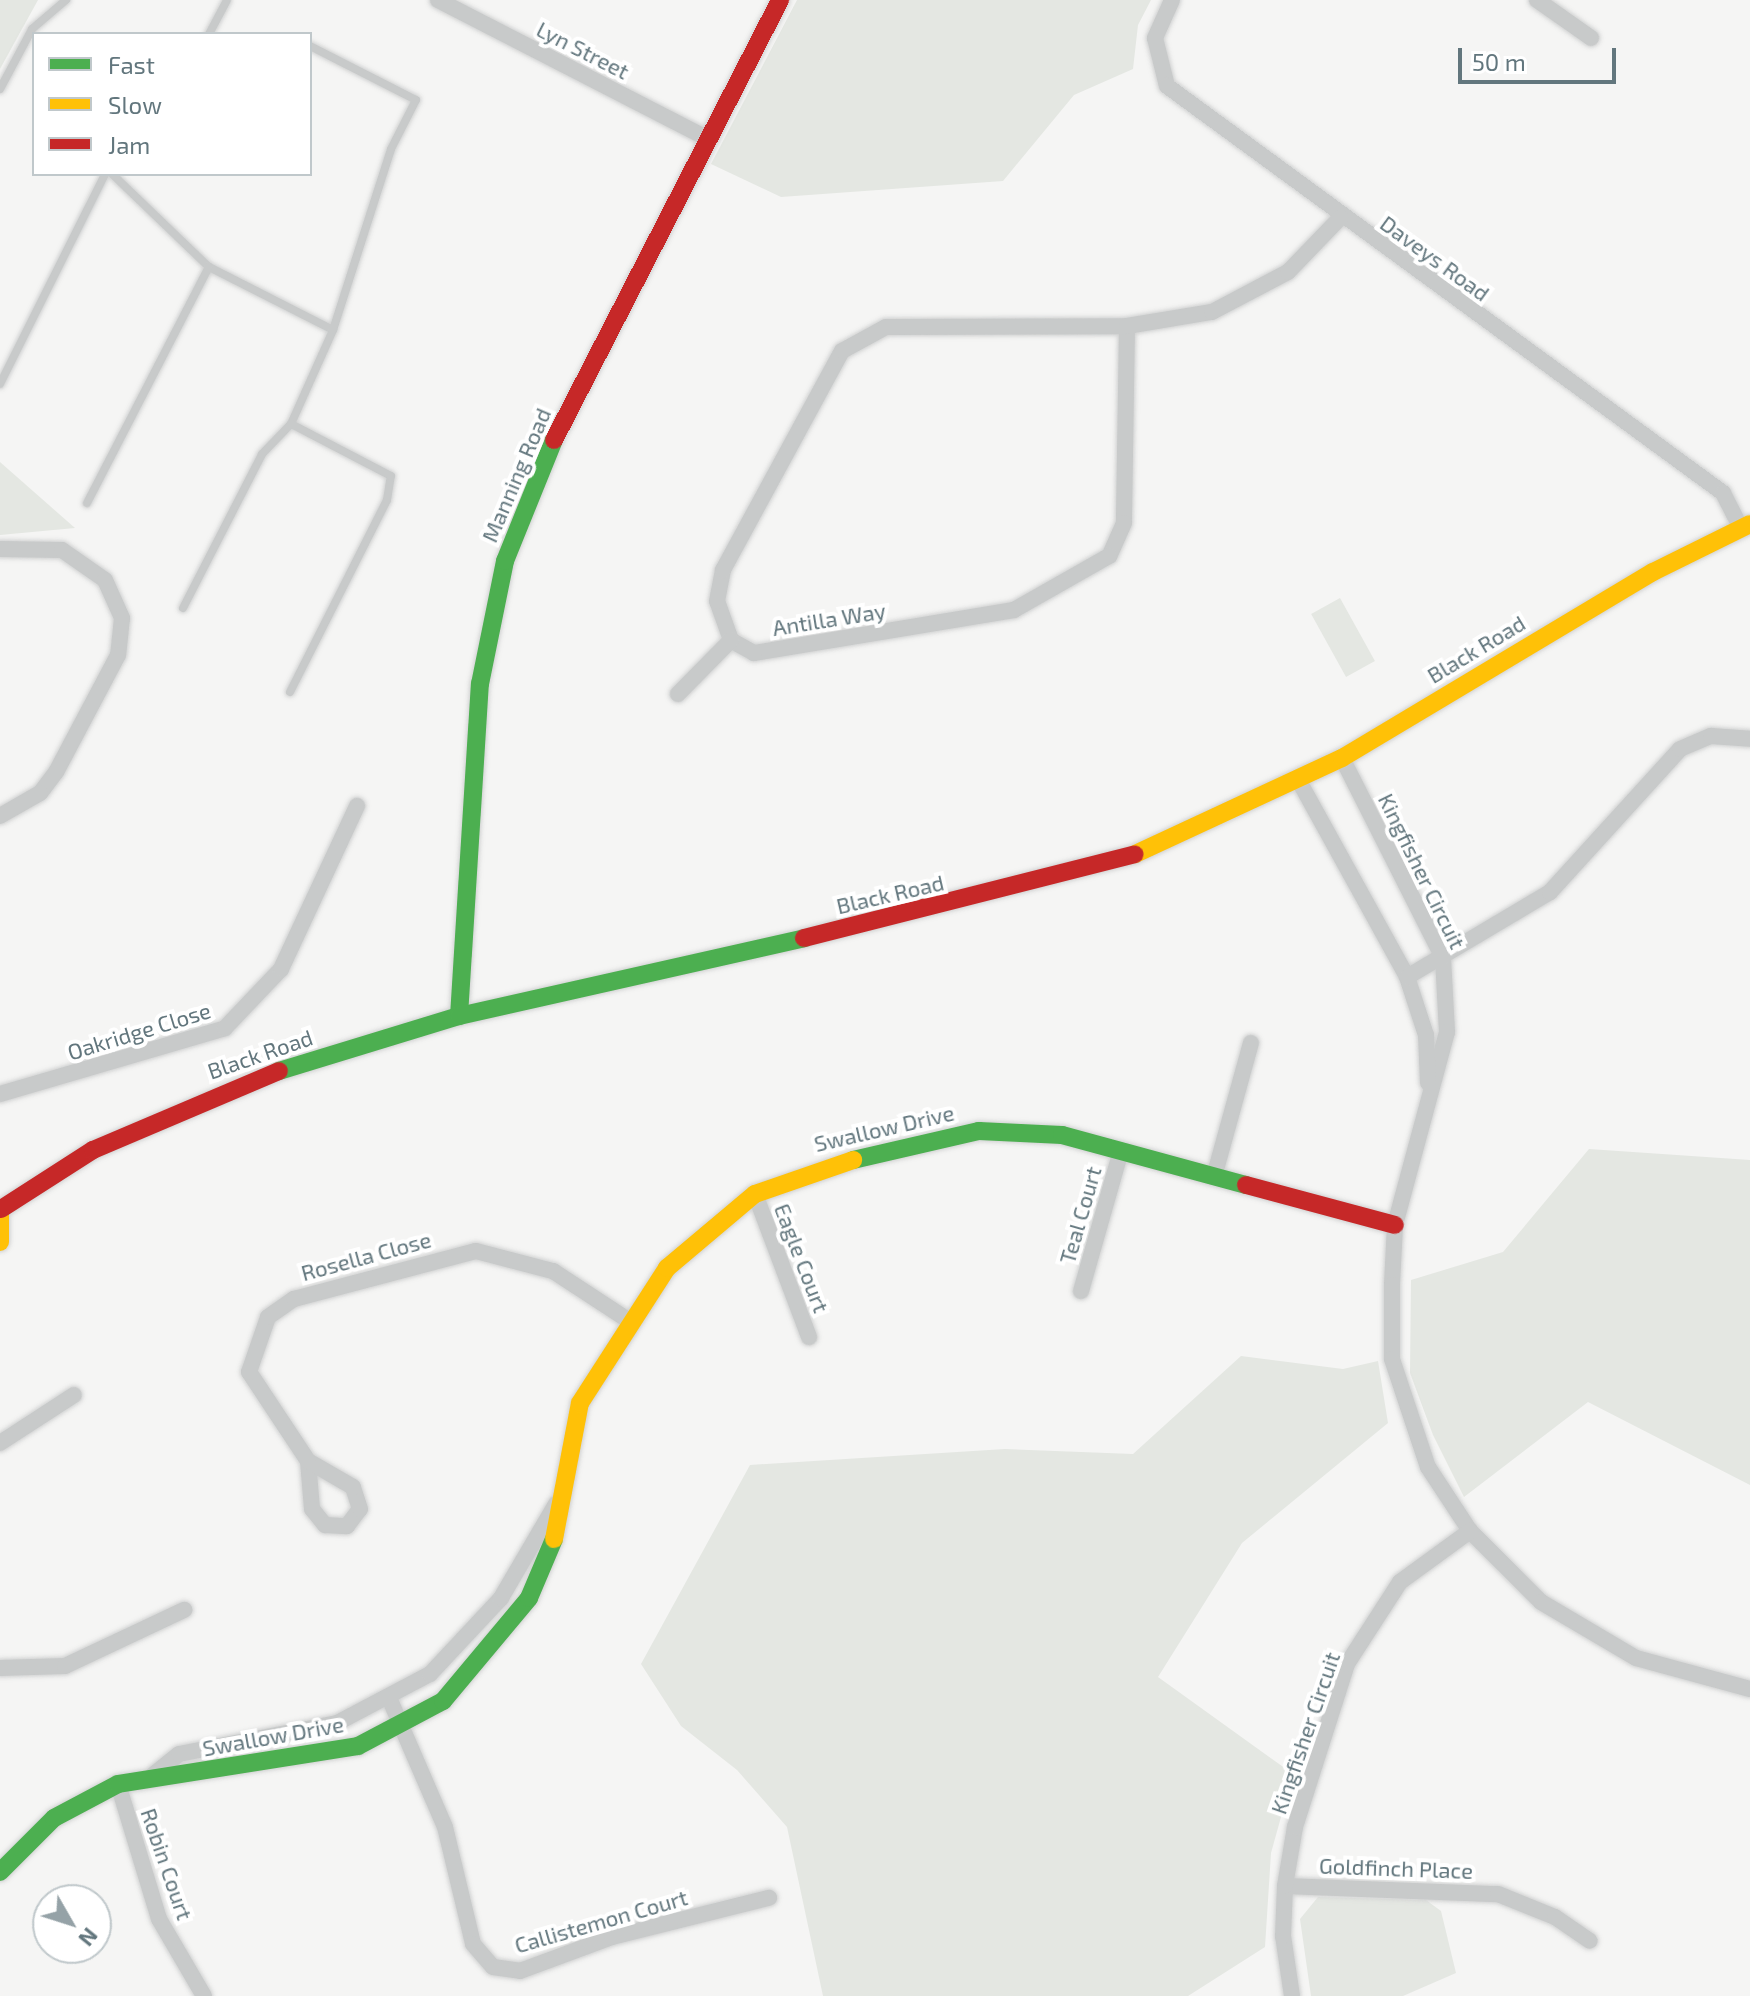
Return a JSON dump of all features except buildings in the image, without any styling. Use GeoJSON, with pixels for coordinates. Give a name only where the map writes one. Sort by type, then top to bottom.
{"type":"FeatureCollection","features":[{"type":"Feature","properties":{"kind":"street","name":"Lyn Street"},"geometry":{"type":"LineString","coordinates":[[438,0],[708,139]]}},
{"type":"Feature","properties":{"kind":"street","name":"Manning Road"},"geometry":{"type":"LineString","coordinates":[[459,1016],[480,684],[505,561],[544,459],[780,0]]}},
{"type":"Feature","properties":{"kind":"street","name":"Daveys Road"},"geometry":{"type":"LineString","coordinates":[[1172,0],[1155,38],[1167,86],[1341,217],[1723,493],[1746,526]]}},
{"type":"Feature","properties":{"kind":"street"},"geometry":{"type":"LineString","coordinates":[[1537,0],[1591,38]]}},
{"type":"Feature","properties":{"kind":"street"},"geometry":{"type":"LineString","coordinates":[[678,694],[731,640],[717,601],[723,570],[842,351],[886,327],[1127,326],[1212,312],[1288,272],[1341,217]]}},
{"type":"Feature","properties":{"kind":"street","name":"Antilla Way"},"geometry":{"type":"LineString","coordinates":[[731,640],[754,653],[1014,610],[1109,556],[1124,523],[1127,326]]}},
{"type":"Feature","properties":{"kind":"street","name":"Black Road"},"geometry":{"type":"LineString","coordinates":[[1,1208],[93,1150],[238,1083],[459,1016],[998,894],[1165,845],[1342,758],[1746,526]]}},
{"type":"Feature","properties":{"kind":"street"},"geometry":{"type":"LineString","coordinates":[[0,549],[62,550],[105,580],[122,618],[118,655],[56,772],[40,793],[0,816]]}},
{"type":"Feature","properties":{"kind":"street"},"geometry":{"type":"LineString","coordinates":[[1407,977],[1550,892],[1680,749],[1711,736],[1750,739]]}},
{"type":"Feature","properties":{"kind":"street","name":"Kingfisher Circuit"},"geometry":{"type":"LineString","coordinates":[[1342,758],[1443,958],[1447,1032],[1395,1225],[1392,1359],[1402,1404],[1428,1467],[1470,1531],[1541,1602],[1636,1658],[1750,1689]]}},
{"type":"Feature","properties":{"kind":"street","name":"Kingfisher Circuit"},"geometry":{"type":"LineString","coordinates":[[1299,781],[1407,977],[1426,1035],[1428,1100]]}},
{"type":"Feature","properties":{"kind":"street","name":"Oakridge Close"},"geometry":{"type":"LineString","coordinates":[[0,1094],[225,1028],[281,969],[357,806]]}},
{"type":"Feature","properties":{"kind":"street"},"geometry":{"type":"LineString","coordinates":[[1214,1177],[1251,1043]]}},
{"type":"Feature","properties":{"kind":"street","name":"Swallow Drive"},"geometry":{"type":"LineString","coordinates":[[153,1775],[179,1754],[337,1723],[390,1700],[473,1635],[556,1504],[580,1403],[628,1320],[667,1268],[755,1194],[813,1169],[979,1131],[1062,1135],[1395,1225]]}},
{"type":"Feature","properties":{"kind":"street","name":"Teal Court"},"geometry":{"type":"LineString","coordinates":[[1081,1291],[1121,1151]]}},
{"type":"Feature","properties":{"kind":"street","name":"Eagle Court"},"geometry":{"type":"LineString","coordinates":[[755,1194],[809,1337]]}},
{"type":"Feature","properties":{"kind":"street"},"geometry":{"type":"LineString","coordinates":[[0,1242],[1,1208]]}},
{"type":"Feature","properties":{"kind":"street","name":"Rosella Close"},"geometry":{"type":"LineString","coordinates":[[308,1461],[249,1372],[268,1317],[294,1299],[476,1251],[553,1271],[628,1320]]}},
{"type":"Feature","properties":{"kind":"street"},"geometry":{"type":"LineString","coordinates":[[0,1443],[74,1395]]}},
{"type":"Feature","properties":{"kind":"street","name":"Swallow Drive"},"geometry":{"type":"LineString","coordinates":[[0,1872],[54,1818],[118,1784],[153,1775],[288,1763],[358,1746],[443,1701],[502,1636],[546,1562],[560,1524],[556,1504]]}},
{"type":"Feature","properties":{"kind":"street","name":"Kingfisher Circuit"},"geometry":{"type":"LineString","coordinates":[[1292,1996],[1285,1886],[1295,1827],[1347,1664],[1400,1582],[1470,1531]]}},
{"type":"Feature","properties":{"kind":"street"},"geometry":{"type":"LineString","coordinates":[[0,1668],[65,1666],[184,1610]]}},
{"type":"Feature","properties":{"kind":"street","name":"Callistemon Court"},"geometry":{"type":"LineString","coordinates":[[390,1700],[445,1827],[473,1944],[493,1967],[520,1971],[612,1937],[769,1898]]}},
{"type":"Feature","properties":{"kind":"street","name":"Robin Court"},"geometry":{"type":"LineString","coordinates":[[118,1784],[159,1919],[204,1996]]}},
{"type":"Feature","properties":{"kind":"street","name":"Goldfinch Place"},"geometry":{"type":"LineString","coordinates":[[1285,1886],[1498,1894],[1555,1917],[1590,1941]]}},
{"type":"Feature","properties":{"kind":"lane"},"geometry":{"type":"LineString","coordinates":[[0,89],[32,29],[66,0]]}},
{"type":"Feature","properties":{"kind":"lane"},"geometry":{"type":"LineString","coordinates":[[210,32],[227,0]]}},
{"type":"Feature","properties":{"kind":"lane"},"geometry":{"type":"LineString","coordinates":[[183,608],[262,454],[291,424],[333,330],[391,149],[416,100],[312,47]]}},
{"type":"Feature","properties":{"kind":"lane"},"geometry":{"type":"LineString","coordinates":[[0,384],[104,176]]}},
{"type":"Feature","properties":{"kind":"lane"},"geometry":{"type":"LineString","coordinates":[[114,176],[209,267],[333,330]]}},
{"type":"Feature","properties":{"kind":"lane"},"geometry":{"type":"LineString","coordinates":[[87,503],[209,267]]}},
{"type":"Feature","properties":{"kind":"lane"},"geometry":{"type":"LineString","coordinates":[[290,692],[387,500],[391,476],[291,424]]}},
{"type":"Feature","properties":{"kind":"shaded area"},"geometry":{"type":"Polygon","coordinates":[[[0,0],[38,0],[0,69],[0,0]]]}},
{"type":"Feature","properties":{"kind":"shaded area"},"geometry":{"type":"Polygon","coordinates":[[[797,0],[1151,0],[1138,25],[1133,69],[1074,95],[1003,181],[781,197],[711,164],[797,0]]]}},
{"type":"Feature","properties":{"kind":"shaded area"},"geometry":{"type":"Polygon","coordinates":[[[0,462],[75,528],[0,535],[0,462]]]}},
{"type":"Feature","properties":{"kind":"shaded area"},"geometry":{"type":"Polygon","coordinates":[[[1340,598],[1375,661],[1346,677],[1311,614],[1340,598]]]}},
{"type":"Feature","properties":{"kind":"shaded area"},"geometry":{"type":"Polygon","coordinates":[[[1589,1149],[1750,1160],[1750,1485],[1588,1402],[1464,1497],[1433,1435],[1410,1373],[1411,1280],[1503,1252],[1589,1149]]]}},
{"type":"Feature","properties":{"kind":"shaded area"},"geometry":{"type":"Polygon","coordinates":[[[1241,1356],[1343,1369],[1378,1361],[1388,1423],[1242,1543],[1158,1677],[1293,1774],[1271,1853],[1265,1947],[1188,1996],[823,1996],[787,1827],[737,1770],[681,1726],[641,1664],[750,1465],[1005,1449],[1133,1454],[1241,1356]]]}},
{"type":"Feature","properties":{"kind":"shaded area"},"geometry":{"type":"Polygon","coordinates":[[[1318,1897],[1426,1900],[1441,1911],[1456,1973],[1403,1996],[1311,1996],[1300,1919],[1318,1897]]]}},
{"type":"Feature","properties":{"kind":"traffic: fast"},"geometry":{"type":"LineString","coordinates":[[459,1016],[480,684],[505,561],[554,440]]}},
{"type":"Feature","properties":{"kind":"traffic: fast"},"geometry":{"type":"LineString","coordinates":[[279,1071],[459,1016],[804,938]]}},
{"type":"Feature","properties":{"kind":"traffic: fast"},"geometry":{"type":"LineString","coordinates":[[853,1160],[979,1131],[1062,1135],[1246,1185]]}},
{"type":"Feature","properties":{"kind":"traffic: fast"},"geometry":{"type":"LineString","coordinates":[[0,1872],[54,1818],[118,1784],[358,1746],[443,1701],[529,1598],[554,1539]]}},
{"type":"Feature","properties":{"kind":"traffic: slow"},"geometry":{"type":"LineString","coordinates":[[1135,854],[1342,758],[1653,572],[1750,524]]}},
{"type":"Feature","properties":{"kind":"traffic: slow"},"geometry":{"type":"LineString","coordinates":[[554,1539],[580,1403],[667,1268],[755,1194],[853,1160]]}},
{"type":"Feature","properties":{"kind":"traffic: slow"},"geometry":{"type":"LineString","coordinates":[[0,1208],[0,1242]]}},
{"type":"Feature","properties":{"kind":"traffic: jam"},"geometry":{"type":"LineString","coordinates":[[554,440],[780,0]]}},
{"type":"Feature","properties":{"kind":"traffic: jam"},"geometry":{"type":"LineString","coordinates":[[804,938],[1135,854]]}},
{"type":"Feature","properties":{"kind":"traffic: jam"},"geometry":{"type":"LineString","coordinates":[[1,1209],[93,1150],[279,1071]]}},
{"type":"Feature","properties":{"kind":"traffic: jam"},"geometry":{"type":"LineString","coordinates":[[1246,1185],[1395,1225]]}}]}
